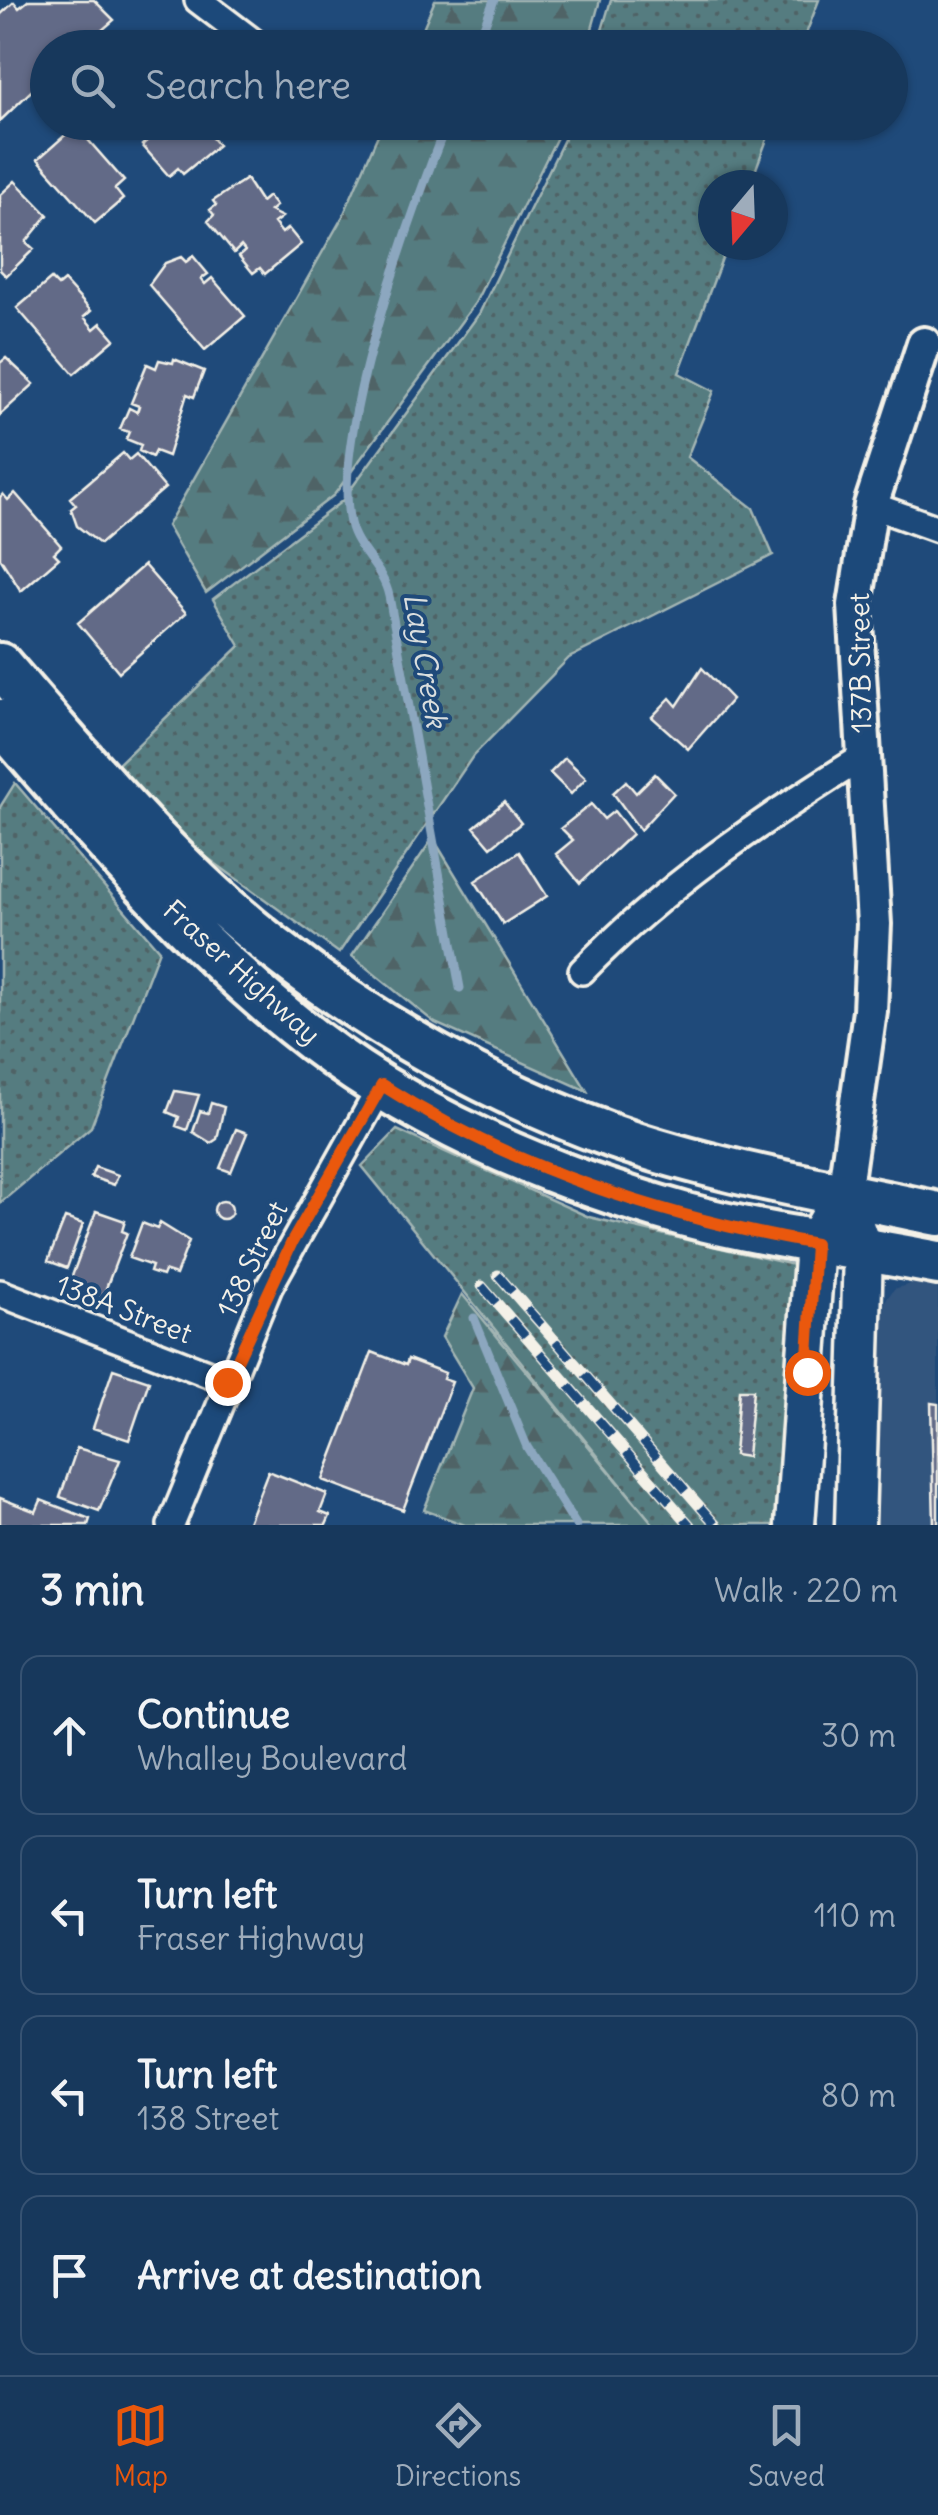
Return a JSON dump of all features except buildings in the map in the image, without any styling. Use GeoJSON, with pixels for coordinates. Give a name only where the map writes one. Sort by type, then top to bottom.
{"type":"FeatureCollection","features":[{"type":"Feature","properties":{"kind":"main road","name":"Fraser Highway"},"geometry":{"type":"LineString","coordinates":[[0,665],[98,778],[272,946],[451,1064],[604,1132],[680,1156],[938,1214]]}},
{"type":"Feature","properties":{"kind":"main road","name":"Fraser Highway"},"geometry":{"type":"LineString","coordinates":[[0,721],[204,943],[295,1026],[382,1085],[453,1124],[570,1177],[686,1214],[815,1244],[938,1263]]}},
{"type":"Feature","properties":{"kind":"main road"},"geometry":{"type":"LineString","coordinates":[[794,1525],[815,1244],[844,1194]]}},
{"type":"Feature","properties":{"kind":"main road"},"geometry":{"type":"LineString","coordinates":[[844,1194],[863,1252],[855,1525]]}},
{"type":"Feature","properties":{"kind":"street"},"geometry":{"type":"LineString","coordinates":[[198,0],[237,30]]}},
{"type":"Feature","properties":{"kind":"street","name":"137B Street"},"geometry":{"type":"LineString","coordinates":[[582,971],[670,889],[710,863],[755,824],[863,757],[855,605],[871,505],[924,344]]}},
{"type":"Feature","properties":{"kind":"street"},"geometry":{"type":"LineString","coordinates":[[871,505],[938,529]]}},
{"type":"Feature","properties":{"kind":"street"},"geometry":{"type":"LineString","coordinates":[[844,1194],[870,1011],[874,924],[863,757]]}},
{"type":"Feature","properties":{"kind":"street","name":"138 Street"},"geometry":{"type":"LineString","coordinates":[[172,1525],[227,1382],[292,1242],[382,1085]]}},
{"type":"Feature","properties":{"kind":"street","name":"138A Street"},"geometry":{"type":"LineString","coordinates":[[0,1293],[227,1382]]}},
{"type":"Feature","properties":{"kind":"shaded area"},"geometry":{"type":"Polygon","coordinates":[[[920,1281],[938,1285],[938,1525],[875,1525],[872,1458],[879,1309],[894,1289],[920,1281]]]}},
{"type":"Feature","properties":{"kind":"green space"},"geometry":{"type":"Polygon","coordinates":[[[435,0],[600,0],[592,30],[422,30],[435,0]]]}},
{"type":"Feature","properties":{"kind":"green space"},"geometry":{"type":"Polygon","coordinates":[[[611,0],[819,0],[808,30],[602,30],[611,0]]]}},
{"type":"Feature","properties":{"kind":"green space"},"geometry":{"type":"Polygon","coordinates":[[[376,140],[556,140],[475,303],[334,495],[206,593],[167,526],[343,216],[376,140]]]}},
{"type":"Feature","properties":{"kind":"green space"},"geometry":{"type":"Polygon","coordinates":[[[564,140],[767,140],[756,170],[698,170],[698,260],[721,260],[679,373],[714,391],[687,457],[753,508],[773,555],[569,658],[473,756],[339,953],[198,851],[115,767],[240,646],[213,599],[342,501],[479,314],[564,140]]]}},
{"type":"Feature","properties":{"kind":"green space"},"geometry":{"type":"Polygon","coordinates":[[[15,783],[159,950],[91,1127],[0,1203],[0,807],[15,783]]]}},
{"type":"Feature","properties":{"kind":"green space"},"geometry":{"type":"Polygon","coordinates":[[[433,838],[587,1091],[435,1023],[352,956],[433,838]]]}},
{"type":"Feature","properties":{"kind":"green space"},"geometry":{"type":"Polygon","coordinates":[[[397,1130],[589,1217],[798,1266],[783,1525],[654,1525],[362,1166],[397,1130]]]}},
{"type":"Feature","properties":{"kind":"green space"},"geometry":{"type":"Polygon","coordinates":[[[462,1294],[654,1525],[465,1525],[424,1510],[473,1388],[442,1337],[462,1294]]]}},
{"type":"Feature","properties":{"kind":"waterway","name":"Lay Creek"},"geometry":{"type":"LineString","coordinates":[[483,30],[494,0]]}},
{"type":"Feature","properties":{"kind":"waterway","name":"Lay Creek"},"geometry":{"type":"LineString","coordinates":[[440,140],[378,322],[352,435],[347,484],[353,533],[389,596],[460,988]]}},
{"type":"Feature","properties":{"kind":"waterway","name":"Lay Creek"},"geometry":{"type":"LineString","coordinates":[[474,1318],[527,1447],[576,1525]]}},
{"type":"Feature","properties":{"kind":"railway"},"geometry":{"type":"LineString","coordinates":[[498,1275],[716,1525]]}},
{"type":"Feature","properties":{"kind":"railway"},"geometry":{"type":"LineString","coordinates":[[482,1286],[690,1525]]}},
{"type":"Feature","properties":{"kind":"route"},"geometry":{"type":"LineString","coordinates":[[227,1382],[269,1286],[382,1085],[453,1124],[570,1177],[686,1214],[815,1244],[807,1372]]}}]}
